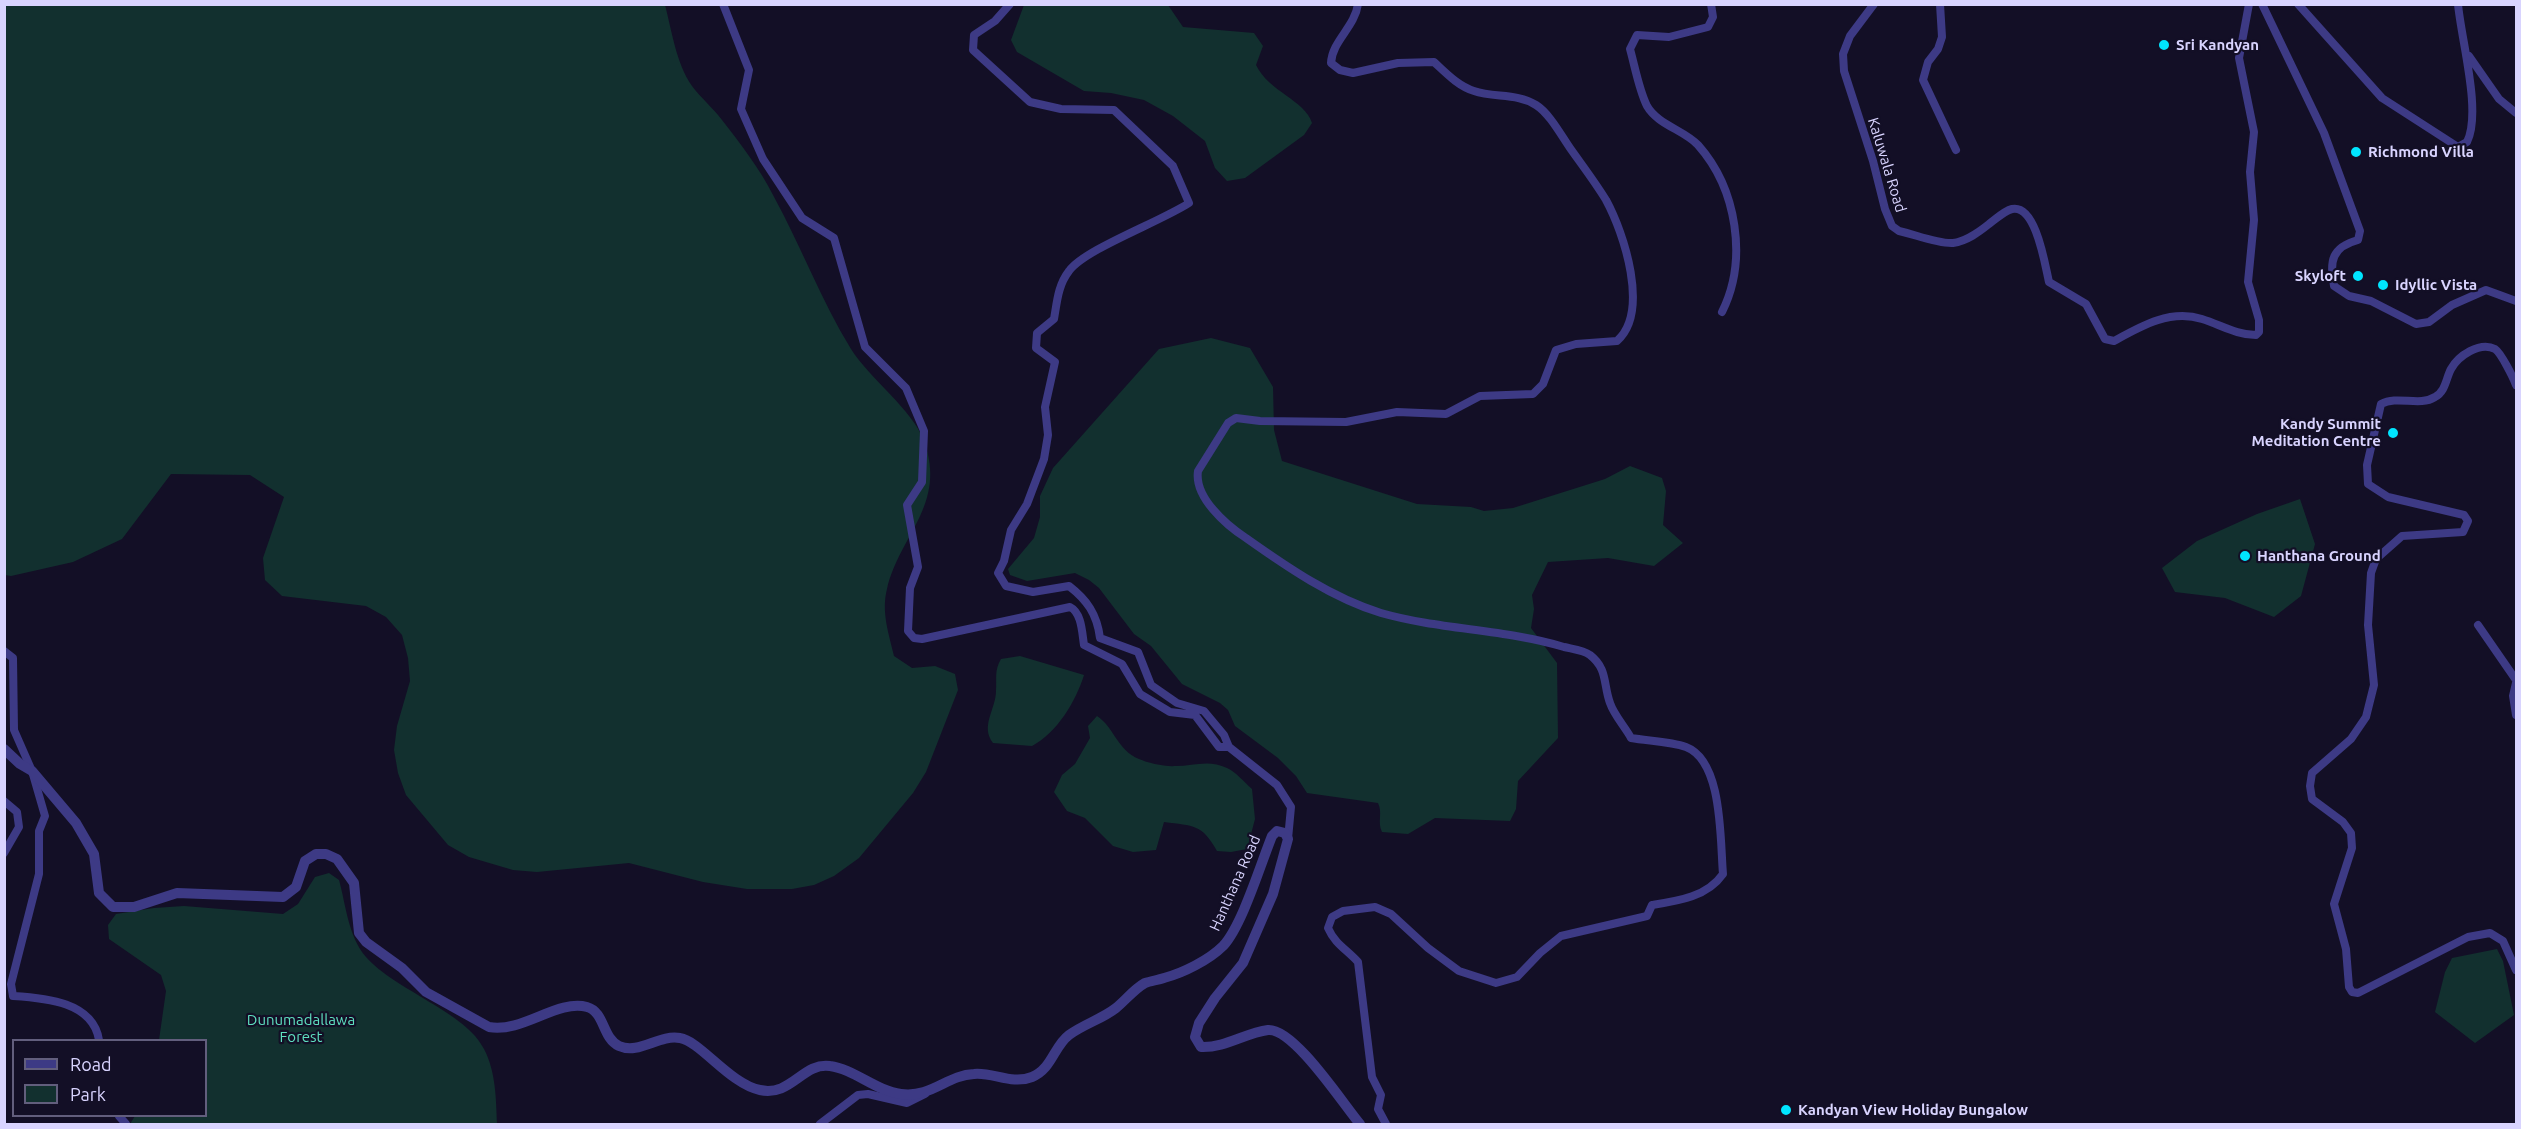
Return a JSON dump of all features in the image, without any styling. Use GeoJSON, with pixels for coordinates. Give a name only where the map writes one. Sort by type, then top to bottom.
{"type":"FeatureCollection","features":[{"type":"Feature","properties":{"kind":"street"},"geometry":{"type":"LineString","coordinates":[[723,4],[749,70],[741,109],[763,159],[802,218],[834,238],[865,347],[906,388],[924,431],[922,482],[907,505],[918,567],[910,588],[908,631],[914,638],[922,639],[1071,607],[1075,609],[1080,622],[1084,645],[1122,664],[1140,694],[1170,712],[1195,715],[1219,747],[1229,747]]}},
{"type":"Feature","properties":{"kind":"street"},"geometry":{"type":"LineString","coordinates":[[1010,4],[995,21],[974,35],[973,50],[1030,102],[1061,109],[1114,110],[1173,166],[1189,203],[1167,217],[1087,255],[1069,270],[1059,290],[1054,319],[1037,333],[1036,348],[1055,362],[1045,407],[1048,435],[1044,459],[1028,504],[1011,530],[1004,561],[998,573],[1006,586],[1033,592],[1069,586],[1086,599],[1098,622],[1100,638],[1138,652],[1152,685],[1177,704],[1204,711],[1224,735],[1229,747],[1277,785],[1291,807],[1288,839],[1273,894],[1243,963],[1204,1014],[1196,1037],[1201,1047],[1208,1047],[1244,1039],[1264,1031],[1275,1030],[1285,1035],[1307,1058],[1360,1125]]}},
{"type":"Feature","properties":{"kind":"street"},"geometry":{"type":"LineString","coordinates":[[1358,4],[1348,31],[1332,52],[1331,63],[1340,70],[1353,73],[1398,63],[1434,62],[1460,84],[1475,91],[1512,96],[1537,105],[1606,201],[1626,246],[1634,304],[1629,327],[1617,341],[1576,344],[1556,350],[1543,384],[1533,394],[1480,396],[1446,414],[1396,412],[1346,422],[1260,421],[1236,418],[1228,423],[1198,471],[1197,479],[1204,495],[1227,525],[1285,565],[1341,597],[1380,613],[1433,624],[1547,641],[1589,654],[1604,669],[1610,703],[1631,738],[1687,747],[1704,761],[1713,778],[1723,874],[1716,885],[1697,895],[1652,905],[1647,916],[1561,936],[1540,953],[1518,977],[1496,983],[1459,971],[1428,948],[1391,914],[1376,907],[1343,911],[1332,917],[1328,928],[1334,942],[1346,949],[1358,962],[1372,1077],[1381,1095],[1378,1109],[1386,1125]]}},
{"type":"Feature","properties":{"kind":"street"},"geometry":{"type":"LineString","coordinates":[[1711,4],[1713,17],[1708,27],[1669,37],[1636,35],[1630,49],[1647,106],[1655,116],[1698,144],[1721,183],[1737,231],[1738,248],[1732,292],[1722,312]]}},
{"type":"Feature","properties":{"kind":"street","name":"Kaluwala Road"},"geometry":{"type":"LineString","coordinates":[[1874,4],[1850,36],[1843,54],[1844,71],[1892,226],[1899,231],[1952,243],[1974,236],[2005,212],[2014,208],[2021,210],[2029,217],[2036,230],[2049,282],[2086,304],[2105,339],[2114,341],[2151,320],[2174,317],[2200,318],[2244,335],[2256,335],[2259,332],[2259,320],[2247,282],[2254,220],[2250,172],[2254,132],[2240,74],[2239,58],[2249,4]]}},
{"type":"Feature","properties":{"kind":"street"},"geometry":{"type":"LineString","coordinates":[[1940,4],[1942,37],[1938,49],[1928,62],[1923,80],[1956,150]]}},
{"type":"Feature","properties":{"kind":"street"},"geometry":{"type":"LineString","coordinates":[[2262,4],[2324,133],[2360,231],[2358,240],[2343,244],[2335,254],[2331,268],[2334,286],[2349,296],[2371,301],[2416,324],[2429,322],[2452,305],[2487,290],[2517,301]]}},
{"type":"Feature","properties":{"kind":"street"},"geometry":{"type":"LineString","coordinates":[[2298,4],[2382,98],[2458,147],[2467,142],[2472,126],[2468,55],[2458,4]]}},
{"type":"Feature","properties":{"kind":"street"},"geometry":{"type":"LineString","coordinates":[[2468,55],[2499,99],[2517,113]]}},
{"type":"Feature","properties":{"kind":"street"},"geometry":{"type":"LineString","coordinates":[[2517,385],[2501,355],[2494,349],[2478,348],[2458,360],[2437,396],[2428,400],[2388,400],[2381,404],[2367,465],[2368,484],[2388,497],[2464,515],[2468,521],[2467,529],[2463,532],[2435,536],[2402,536],[2376,559],[2371,573],[2368,625],[2374,685],[2366,717],[2351,739],[2312,773],[2310,786],[2312,799],[2343,822],[2351,832],[2352,848],[2334,904],[2346,949],[2349,987],[2352,992],[2358,993],[2468,937],[2490,933],[2503,941],[2517,970]]}},
{"type":"Feature","properties":{"kind":"street"},"geometry":{"type":"LineString","coordinates":[[2478,625],[2517,682],[2513,696],[2517,715]]}},
{"type":"Feature","properties":{"kind":"street"},"geometry":{"type":"LineString","coordinates":[[4,651],[13,658],[14,730],[32,771],[45,816],[39,831],[39,874],[11,984],[13,996],[69,1006],[86,1013],[97,1028],[99,1039]]}},
{"type":"Feature","properties":{"kind":"street"},"geometry":{"type":"LineString","coordinates":[[4,749],[20,764],[32,771],[76,823],[94,854],[99,893],[112,907],[134,907],[177,893],[283,897],[296,887],[305,861],[316,854],[326,854],[337,859],[354,883],[359,933],[366,942],[402,968],[426,992],[489,1027],[501,1029],[566,1008],[590,1007],[597,1012],[610,1040],[620,1046],[630,1049],[670,1037],[682,1038],[740,1083],[758,1090],[771,1092],[783,1089],[817,1066],[831,1066],[900,1094],[926,1094]]}},
{"type":"Feature","properties":{"kind":"street"},"geometry":{"type":"LineString","coordinates":[[4,801],[17,812],[19,827],[4,853]]}},
{"type":"Feature","properties":{"kind":"street","name":"Hanthana Road"},"geometry":{"type":"LineString","coordinates":[[926,1094],[942,1084],[974,1073],[1014,1080],[1031,1078],[1047,1067],[1067,1036],[1114,1010],[1144,984],[1166,978],[1193,965],[1223,946],[1234,929],[1272,836],[1277,831],[1285,833],[1288,839]]}},
{"type":"Feature","properties":{"kind":"street"},"geometry":{"type":"LineString","coordinates":[[820,1125],[858,1095],[868,1094],[908,1103],[926,1094]]}},
{"type":"Feature","properties":{"kind":"green space"},"geometry":{"type":"Polygon","coordinates":[[[4,5],[665,5],[675,47],[692,86],[736,138],[762,176],[851,349],[918,429],[930,463],[930,483],[926,501],[893,569],[885,598],[885,615],[894,656],[912,668],[935,666],[955,674],[958,690],[926,772],[913,793],[859,858],[834,876],[814,885],[792,889],[747,889],[703,882],[629,863],[537,872],[513,870],[469,857],[448,845],[406,795],[398,773],[394,750],[397,726],[410,681],[408,658],[402,635],[386,617],[366,606],[282,596],[265,580],[263,558],[284,497],[250,475],[171,474],[122,539],[73,562],[11,576],[5,575],[4,5]]]}},
{"type":"Feature","properties":{"kind":"green space"},"geometry":{"type":"Polygon","coordinates":[[[1024,5],[1168,5],[1183,27],[1254,33],[1263,46],[1256,65],[1269,82],[1302,108],[1312,123],[1304,135],[1245,178],[1227,181],[1215,168],[1205,141],[1173,116],[1144,100],[1111,93],[1084,91],[1017,52],[1011,40],[1024,5]]]}},
{"type":"Feature","properties":{"kind":"green space"},"geometry":{"type":"Polygon","coordinates":[[[1211,338],[1250,348],[1273,387],[1274,430],[1282,461],[1417,504],[1471,507],[1484,511],[1513,508],[1605,479],[1630,466],[1662,478],[1666,491],[1663,525],[1683,543],[1654,566],[1608,558],[1548,562],[1532,595],[1534,609],[1531,628],[1557,663],[1558,738],[1518,781],[1516,809],[1510,821],[1435,818],[1408,834],[1382,832],[1378,803],[1307,793],[1296,776],[1278,758],[1235,726],[1228,710],[1220,703],[1182,684],[1151,646],[1134,634],[1099,588],[1089,580],[1075,573],[1027,581],[1010,575],[1008,569],[1034,538],[1040,517],[1040,496],[1053,468],[1159,349],[1211,338]]]}},
{"type":"Feature","properties":{"kind":"green space","name":"Hanthana Ground"},"geometry":{"type":"Polygon","coordinates":[[[2300,499],[2315,544],[2301,596],[2274,617],[2225,598],[2175,592],[2162,568],[2197,541],[2257,514],[2300,499]]]}},
{"type":"Feature","properties":{"kind":"green space"},"geometry":{"type":"Polygon","coordinates":[[[1020,656],[1084,675],[1064,715],[1050,733],[1041,740],[1032,746],[993,743],[989,737],[988,724],[995,698],[997,667],[1001,659],[1020,656]]]}},
{"type":"Feature","properties":{"kind":"green space"},"geometry":{"type":"Polygon","coordinates":[[[1097,716],[1108,726],[1126,750],[1139,759],[1167,766],[1214,764],[1227,768],[1237,775],[1252,789],[1255,819],[1247,849],[1231,852],[1217,851],[1202,831],[1183,824],[1164,822],[1156,850],[1133,852],[1113,846],[1085,818],[1067,811],[1054,792],[1062,775],[1075,764],[1090,738],[1088,726],[1097,716]]]}},
{"type":"Feature","properties":{"kind":"green space","name":"Dunumadallawa Forest"},"geometry":{"type":"Polygon","coordinates":[[[329,873],[339,880],[351,930],[366,957],[394,980],[447,1013],[475,1036],[484,1049],[493,1076],[497,1124],[130,1124],[134,1117],[207,1117],[207,1039],[159,1039],[166,991],[161,975],[109,939],[108,925],[116,914],[184,906],[283,914],[298,904],[315,877],[329,873]]]}},
{"type":"Feature","properties":{"kind":"green space"},"geometry":{"type":"Polygon","coordinates":[[[2497,949],[2503,961],[2514,1015],[2475,1043],[2435,1012],[2445,972],[2452,958],[2497,949]]]}},
{"type":"Feature","properties":{"kind":"place","name":"Sri Kandyan"},"geometry":{"type":"Point","coordinates":[2164,45]}},
{"type":"Feature","properties":{"kind":"place","name":"Richmond Villa"},"geometry":{"type":"Point","coordinates":[2356,152]}},
{"type":"Feature","properties":{"kind":"place","name":"Skyloft"},"geometry":{"type":"Point","coordinates":[2358,276]}},
{"type":"Feature","properties":{"kind":"place","name":"Idyllic Vista"},"geometry":{"type":"Point","coordinates":[2383,285]}},
{"type":"Feature","properties":{"kind":"place","name":"Kandy Summit Meditation Centre"},"geometry":{"type":"Point","coordinates":[2393,433]}},
{"type":"Feature","properties":{"kind":"place","name":"Hanthana Ground"},"geometry":{"type":"Point","coordinates":[2245,556]}},
{"type":"Feature","properties":{"kind":"place","name":"Kandyan View Holiday Bungalow"},"geometry":{"type":"Point","coordinates":[1786,1110]}}]}
